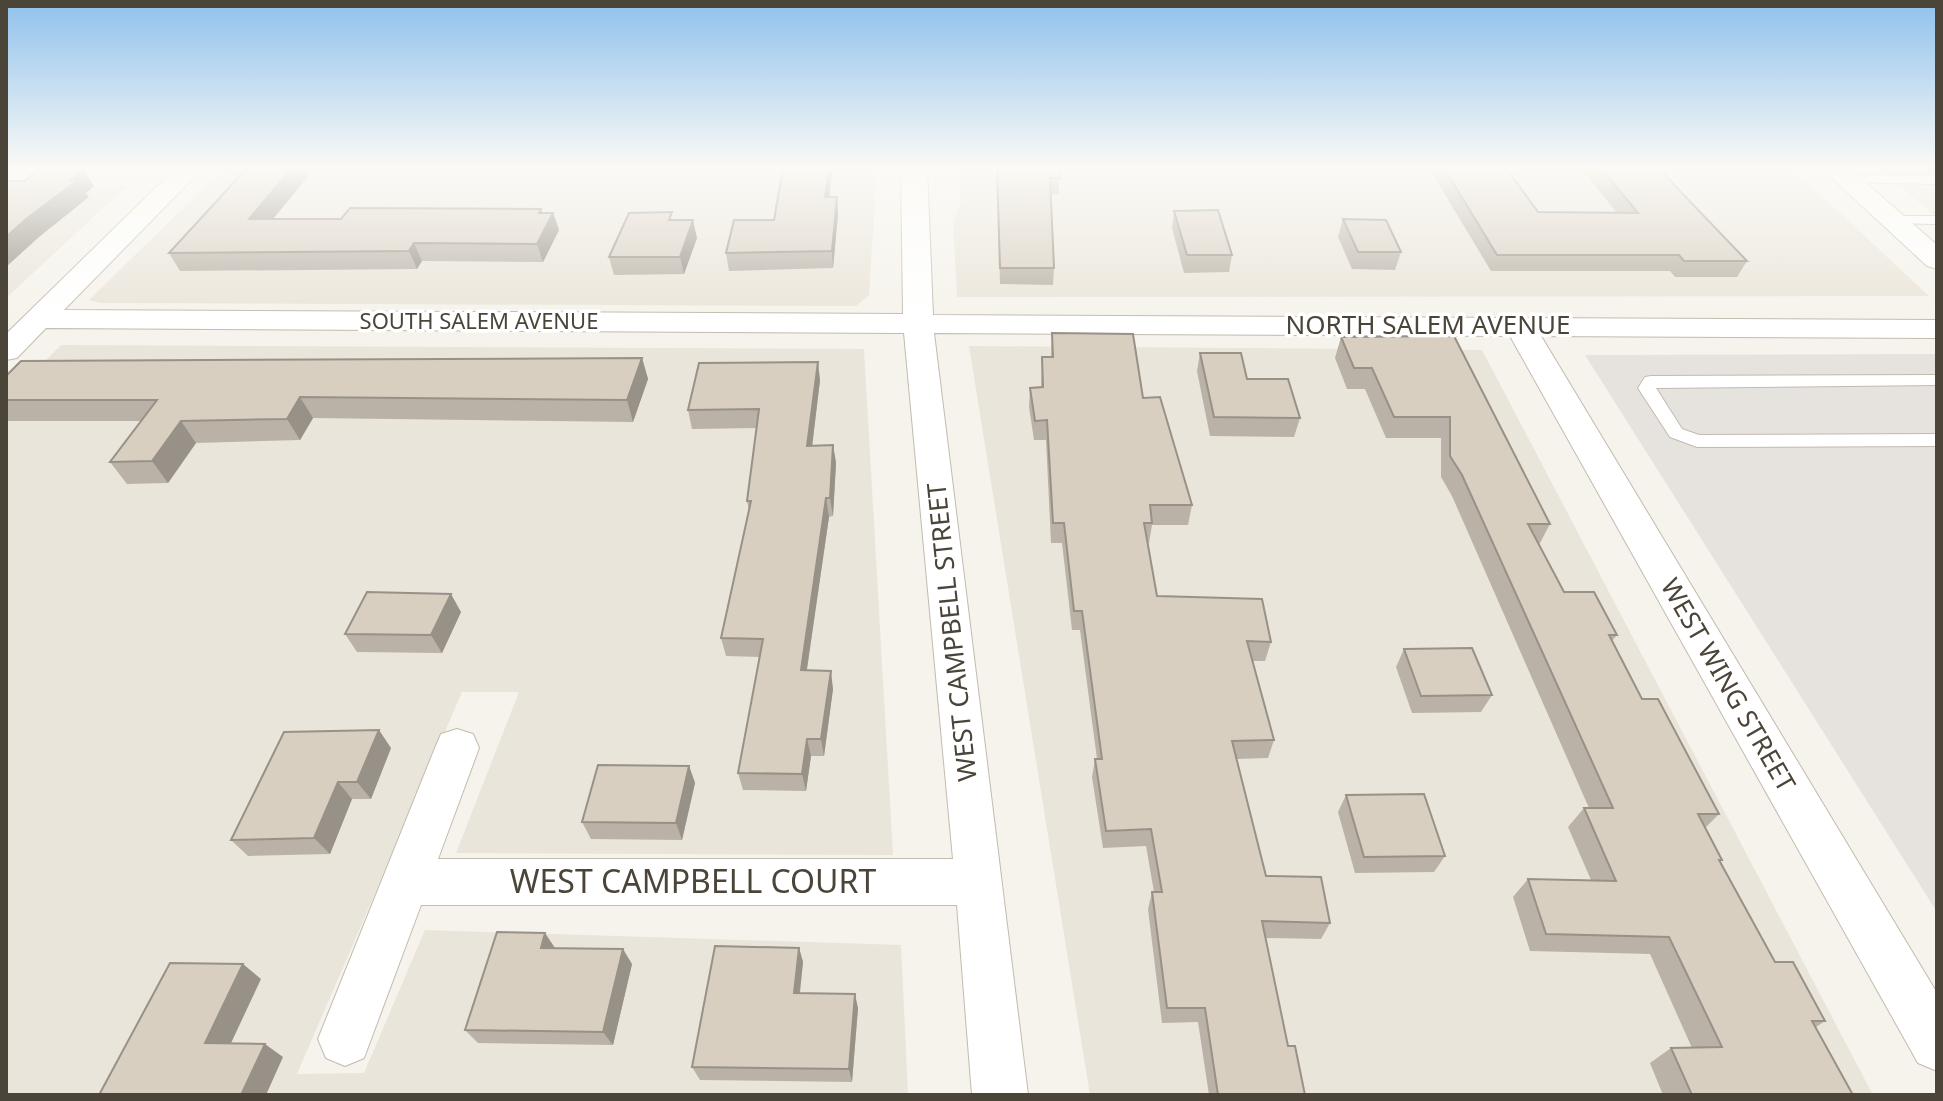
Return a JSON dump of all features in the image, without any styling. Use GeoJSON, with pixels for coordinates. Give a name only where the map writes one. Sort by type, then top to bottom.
{"type":"FeatureCollection","features":[{"type":"Feature","properties":{"kind":"street"},"geometry":{"type":"LineString","coordinates":[[6,351],[140,219]]}},
{"type":"Feature","properties":{"kind":"street","name":"WEST CAMPBELL STREET"},"geometry":{"type":"LineString","coordinates":[[915,219],[918,324],[980,882],[1000,1095]]}},
{"type":"Feature","properties":{"kind":"street"},"geometry":{"type":"LineString","coordinates":[[1892,220],[1937,260]]}},
{"type":"Feature","properties":{"kind":"street","name":"SOUTH SALEM AVENUE"},"geometry":{"type":"LineString","coordinates":[[40,319],[918,324]]}},
{"type":"Feature","properties":{"kind":"street","name":"NORTH SALEM AVENUE"},"geometry":{"type":"LineString","coordinates":[[918,324],[1937,329]]}},
{"type":"Feature","properties":{"kind":"street","name":"WEST WING STREET"},"geometry":{"type":"LineString","coordinates":[[1519,325],[1937,1044]]}},
{"type":"Feature","properties":{"kind":"street"},"geometry":{"type":"LineString","coordinates":[[345,1039],[457,748]]}},
{"type":"Feature","properties":{"kind":"street","name":"WEST CAMPBELL COURT"},"geometry":{"type":"LineString","coordinates":[[406,882],[980,882]]}},
{"type":"Feature","properties":{"kind":"lane"},"geometry":{"type":"LineString","coordinates":[[1892,220],[1937,220]]}},
{"type":"Feature","properties":{"kind":"lane"},"geometry":{"type":"LineString","coordinates":[[1937,380],[1651,381],[1647,388],[1676,433],[1697,441],[1937,440]]}},
{"type":"Feature","properties":{"kind":"shaded area"},"geometry":{"type":"Polygon","coordinates":[[[6,219],[91,219],[6,298],[6,219]]]}},
{"type":"Feature","properties":{"kind":"shaded area"},"geometry":{"type":"Polygon","coordinates":[[[171,219],[874,219],[869,295],[856,306],[101,303],[89,300],[171,219]]]}},
{"type":"Feature","properties":{"kind":"shaded area"},"geometry":{"type":"Polygon","coordinates":[[[954,219],[1847,219],[1929,296],[957,297],[954,219]]]}},
{"type":"Feature","properties":{"kind":"shaded area"},"geometry":{"type":"Polygon","coordinates":[[[61,345],[864,349],[893,855],[456,853],[519,692],[462,692],[297,1074],[364,1073],[425,930],[901,945],[908,1095],[6,1095],[6,401],[61,345]]]}},
{"type":"Feature","properties":{"kind":"shaded area"},"geometry":{"type":"Polygon","coordinates":[[[969,346],[1482,350],[1873,1095],[1090,1095],[969,346]]]}},
{"type":"Feature","properties":{"kind":"shaded area"},"geometry":{"type":"Polygon","coordinates":[[[1937,354],[1937,912],[1585,355],[1937,354]]]}},
{"type":"Feature","properties":{"kind":"building"},"geometry":{"type":"Polygon","coordinates":[[[6,219],[26,219],[6,237],[6,219]]]}},
{"type":"Feature","properties":{"kind":"building"},"geometry":{"type":"Polygon","coordinates":[[[200,219],[550,219],[537,244],[414,243],[409,251],[169,253],[200,219]]]}},
{"type":"Feature","properties":{"kind":"building"},"geometry":{"type":"Polygon","coordinates":[[[626,219],[693,220],[680,257],[609,257],[626,219]]]}},
{"type":"Feature","properties":{"kind":"building"},"geometry":{"type":"Polygon","coordinates":[[[835,219],[832,251],[726,253],[734,220],[835,219]]]}},
{"type":"Feature","properties":{"kind":"building"},"geometry":{"type":"Polygon","coordinates":[[[999,219],[1052,219],[1054,268],[1000,268],[999,219]]]}},
{"type":"Feature","properties":{"kind":"building"},"geometry":{"type":"Polygon","coordinates":[[[1176,219],[1221,219],[1232,255],[1187,255],[1176,219]]]}},
{"type":"Feature","properties":{"kind":"building"},"geometry":{"type":"Polygon","coordinates":[[[1343,219],[1386,220],[1401,252],[1358,252],[1343,219]]]}},
{"type":"Feature","properties":{"kind":"building"},"geometry":{"type":"Polygon","coordinates":[[[1475,219],[1707,219],[1747,261],[1684,261],[1679,255],[1497,255],[1475,219]]]}},
{"type":"Feature","properties":{"kind":"building"},"geometry":{"type":"Polygon","coordinates":[[[1052,333],[1133,334],[1143,398],[1160,397],[1192,505],[1150,505],[1152,523],[1144,523],[1157,596],[1262,599],[1271,642],[1247,641],[1274,740],[1232,741],[1266,876],[1321,877],[1330,923],[1262,921],[1288,1046],[1295,1046],[1305,1095],[1218,1095],[1205,1008],[1167,1008],[1152,892],[1162,892],[1151,829],[1106,831],[1095,759],[1102,759],[1082,611],[1074,611],[1064,523],[1053,523],[1047,420],[1035,421],[1030,388],[1043,387],[1042,357],[1053,357],[1052,333]]]}},
{"type":"Feature","properties":{"kind":"building"},"geometry":{"type":"Polygon","coordinates":[[[1454,336],[1550,524],[1528,524],[1564,592],[1594,592],[1617,635],[1609,635],[1642,699],[1658,699],[1719,814],[1698,814],[1722,860],[1719,860],[1775,962],[1793,962],[1825,1021],[1812,1021],[1853,1095],[1692,1095],[1671,1048],[1722,1047],[1669,937],[1546,934],[1528,879],[1616,881],[1584,808],[1613,808],[1462,475],[1450,456],[1450,417],[1394,417],[1372,368],[1354,368],[1341,337],[1454,336]]]}},
{"type":"Feature","properties":{"kind":"building"},"geometry":{"type":"Polygon","coordinates":[[[1200,353],[1241,353],[1247,379],[1288,379],[1300,418],[1214,417],[1200,353]]]}},
{"type":"Feature","properties":{"kind":"building"},"geometry":{"type":"Polygon","coordinates":[[[642,358],[627,400],[300,397],[287,419],[181,421],[152,461],[110,462],[157,400],[6,400],[6,376],[21,361],[642,358]]]}},
{"type":"Feature","properties":{"kind":"building"},"geometry":{"type":"Polygon","coordinates":[[[818,362],[807,446],[833,445],[830,498],[826,498],[801,670],[831,671],[821,739],[807,739],[802,774],[738,773],[763,639],[721,638],[751,501],[747,501],[759,409],[688,410],[699,363],[818,362]]]}},
{"type":"Feature","properties":{"kind":"building"},"geometry":{"type":"Polygon","coordinates":[[[367,592],[451,594],[431,635],[345,634],[367,592]]]}},
{"type":"Feature","properties":{"kind":"building"},"geometry":{"type":"Polygon","coordinates":[[[1472,648],[1492,695],[1421,696],[1404,649],[1472,648]]]}},
{"type":"Feature","properties":{"kind":"building"},"geometry":{"type":"Polygon","coordinates":[[[379,730],[357,782],[338,782],[314,838],[231,840],[284,732],[379,730]]]}},
{"type":"Feature","properties":{"kind":"building"},"geometry":{"type":"Polygon","coordinates":[[[598,765],[689,766],[676,823],[582,822],[598,765]]]}},
{"type":"Feature","properties":{"kind":"building"},"geometry":{"type":"Polygon","coordinates":[[[1424,794],[1445,856],[1364,857],[1346,795],[1424,794]]]}},
{"type":"Feature","properties":{"kind":"building"},"geometry":{"type":"Polygon","coordinates":[[[497,932],[545,933],[541,948],[623,949],[603,1032],[465,1030],[497,932]]]}},
{"type":"Feature","properties":{"kind":"building"},"geometry":{"type":"Polygon","coordinates":[[[715,946],[799,948],[794,993],[855,994],[849,1069],[692,1067],[715,946]]]}},
{"type":"Feature","properties":{"kind":"building"},"geometry":{"type":"Polygon","coordinates":[[[170,963],[243,964],[205,1043],[265,1044],[241,1095],[99,1095],[170,963]]]}}]}
